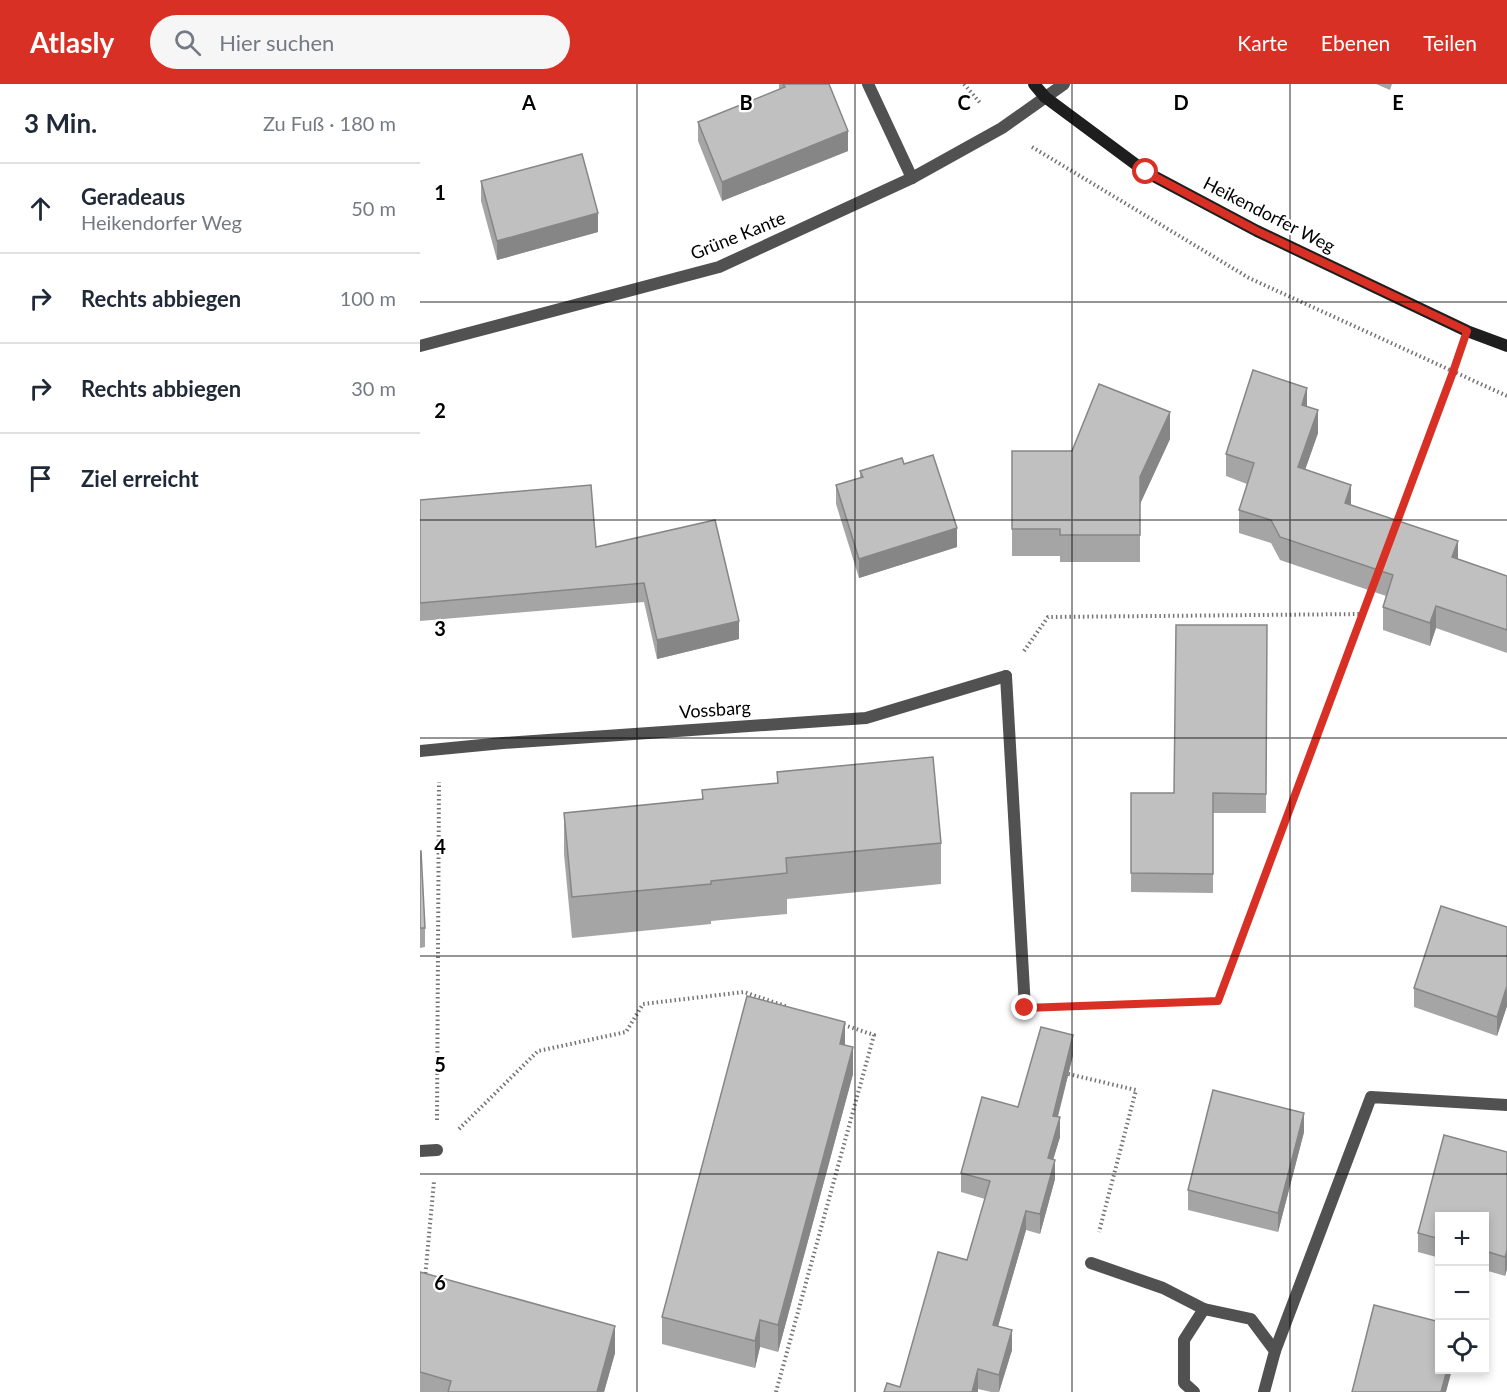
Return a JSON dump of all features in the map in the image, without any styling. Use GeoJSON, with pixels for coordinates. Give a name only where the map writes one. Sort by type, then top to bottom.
{"type":"FeatureCollection","features":[{"type":"Feature","properties":{"kind":"street"},"geometry":{"type":"LineString","coordinates":[[868,84],[912,178]]}},
{"type":"Feature","properties":{"kind":"street","name":"Heikendorfer Weg"},"geometry":{"type":"LineString","coordinates":[[1034,84],[1045,97],[1146,172],[1257,231],[1467,331],[1507,346]]}},
{"type":"Feature","properties":{"kind":"street","name":"Grüne Kante"},"geometry":{"type":"LineString","coordinates":[[420,346],[719,267],[912,178],[1002,128],[1064,84]]}},
{"type":"Feature","properties":{"kind":"street"},"geometry":{"type":"LineString","coordinates":[[1006,675],[1025,1008]]}},
{"type":"Feature","properties":{"kind":"street","name":"Vossbarg"},"geometry":{"type":"LineString","coordinates":[[420,751],[866,718],[1006,675]]}},
{"type":"Feature","properties":{"kind":"street"},"geometry":{"type":"LineString","coordinates":[[1264,1392],[1275,1351],[1371,1097],[1507,1105]]}},
{"type":"Feature","properties":{"kind":"street"},"geometry":{"type":"LineString","coordinates":[[420,1151],[437,1150]]}},
{"type":"Feature","properties":{"kind":"street"},"geometry":{"type":"LineString","coordinates":[[1091,1263],[1163,1288],[1204,1309],[1251,1318],[1275,1351]]}},
{"type":"Feature","properties":{"kind":"street"},"geometry":{"type":"LineString","coordinates":[[1194,1392],[1184,1383],[1184,1340],[1204,1309]]}},
{"type":"Feature","properties":{"kind":"path"},"geometry":{"type":"LineString","coordinates":[[964,84],[1002,128],[1250,278],[1507,396]]}},
{"type":"Feature","properties":{"kind":"path"},"geometry":{"type":"LineString","coordinates":[[1396,526],[1467,331]]}},
{"type":"Feature","properties":{"kind":"path"},"geometry":{"type":"LineString","coordinates":[[1025,1008],[1218,1001],[1376,581]]}},
{"type":"Feature","properties":{"kind":"path"},"geometry":{"type":"LineString","coordinates":[[1006,675],[1048,617],[1364,614]]}},
{"type":"Feature","properties":{"kind":"path"},"geometry":{"type":"LineString","coordinates":[[425,1278],[437,1150],[440,748]]}},
{"type":"Feature","properties":{"kind":"path"},"geometry":{"type":"LineString","coordinates":[[437,1150],[538,1051],[626,1032],[643,1004],[744,992],[798,1010]]}},
{"type":"Feature","properties":{"kind":"path"},"geometry":{"type":"LineString","coordinates":[[776,1392],[874,1035],[831,1021]]}},
{"type":"Feature","properties":{"kind":"path"},"geometry":{"type":"LineString","coordinates":[[1059,1072],[1136,1090],[1091,1263]]}},
{"type":"Feature","properties":{"kind":"building"},"geometry":{"type":"Polygon","coordinates":[[[783,84],[829,84],[848,131],[722,182],[698,122],[785,87],[783,84]]]}},
{"type":"Feature","properties":{"kind":"building"},"geometry":{"type":"Polygon","coordinates":[[[582,154],[598,213],[497,241],[481,181],[582,154]]]}},
{"type":"Feature","properties":{"kind":"building"},"geometry":{"type":"Polygon","coordinates":[[[1253,370],[1307,388],[1302,405],[1318,410],[1298,467],[1351,485],[1345,503],[1458,541],[1452,557],[1507,576],[1507,630],[1436,606],[1430,623],[1383,607],[1393,575],[1280,537],[1271,520],[1239,510],[1254,463],[1226,454],[1253,370]]]}},
{"type":"Feature","properties":{"kind":"building"},"geometry":{"type":"Polygon","coordinates":[[[1099,384],[1170,412],[1140,477],[1140,535],[1060,535],[1060,529],[1012,529],[1012,451],[1072,451],[1099,384]]]}},
{"type":"Feature","properties":{"kind":"building"},"geometry":{"type":"Polygon","coordinates":[[[933,455],[957,528],[859,559],[836,485],[863,477],[860,471],[902,458],[904,464],[933,455]]]}},
{"type":"Feature","properties":{"kind":"building"},"geometry":{"type":"Polygon","coordinates":[[[591,485],[596,547],[715,520],[739,621],[657,640],[644,583],[420,603],[420,500],[591,485]]]}},
{"type":"Feature","properties":{"kind":"building"},"geometry":{"type":"Polygon","coordinates":[[[1176,625],[1267,625],[1266,794],[1213,793],[1213,874],[1131,873],[1131,793],[1174,793],[1176,625]]]}},
{"type":"Feature","properties":{"kind":"building"},"geometry":{"type":"Polygon","coordinates":[[[933,757],[941,843],[786,858],[787,873],[711,881],[711,884],[572,897],[564,813],[703,799],[702,790],[778,783],[777,772],[933,757]]]}},
{"type":"Feature","properties":{"kind":"building"},"geometry":{"type":"Polygon","coordinates":[[[421,851],[425,928],[420,928],[421,851]]]}},
{"type":"Feature","properties":{"kind":"building"},"geometry":{"type":"Polygon","coordinates":[[[1441,906],[1507,927],[1507,986],[1497,1017],[1414,988],[1441,906]]]}},
{"type":"Feature","properties":{"kind":"building"},"geometry":{"type":"Polygon","coordinates":[[[747,996],[845,1022],[840,1044],[853,1047],[778,1325],[760,1320],[755,1341],[662,1317],[747,996]]]}},
{"type":"Feature","properties":{"kind":"building"},"geometry":{"type":"Polygon","coordinates":[[[1041,1027],[1073,1035],[1053,1116],[1060,1117],[1048,1158],[1055,1160],[1040,1214],[1026,1211],[993,1325],[1012,1330],[999,1375],[978,1369],[972,1392],[884,1392],[887,1383],[900,1387],[938,1252],[967,1260],[990,1181],[961,1173],[982,1097],[1018,1107],[1041,1027]]]}},
{"type":"Feature","properties":{"kind":"building"},"geometry":{"type":"Polygon","coordinates":[[[1213,1090],[1304,1113],[1278,1213],[1188,1190],[1213,1090]]]}},
{"type":"Feature","properties":{"kind":"building"},"geometry":{"type":"Polygon","coordinates":[[[1444,1135],[1507,1152],[1507,1250],[1505,1257],[1489,1252],[1489,1212],[1435,1212],[1435,1238],[1418,1233],[1444,1135]]]}},
{"type":"Feature","properties":{"kind":"building"},"geometry":{"type":"Polygon","coordinates":[[[420,1272],[615,1326],[597,1392],[448,1392],[451,1381],[420,1372],[420,1272]]]}},
{"type":"Feature","properties":{"kind":"building"},"geometry":{"type":"Polygon","coordinates":[[[1374,1305],[1435,1321],[1435,1374],[1446,1374],[1441,1392],[1352,1392],[1374,1305]]]}},
{"type":"Feature","properties":{"kind":"route"},"geometry":{"type":"LineString","coordinates":[[1025,1008],[1218,1001],[1364,614],[1467,331],[1257,231],[1146,172]]}}]}
